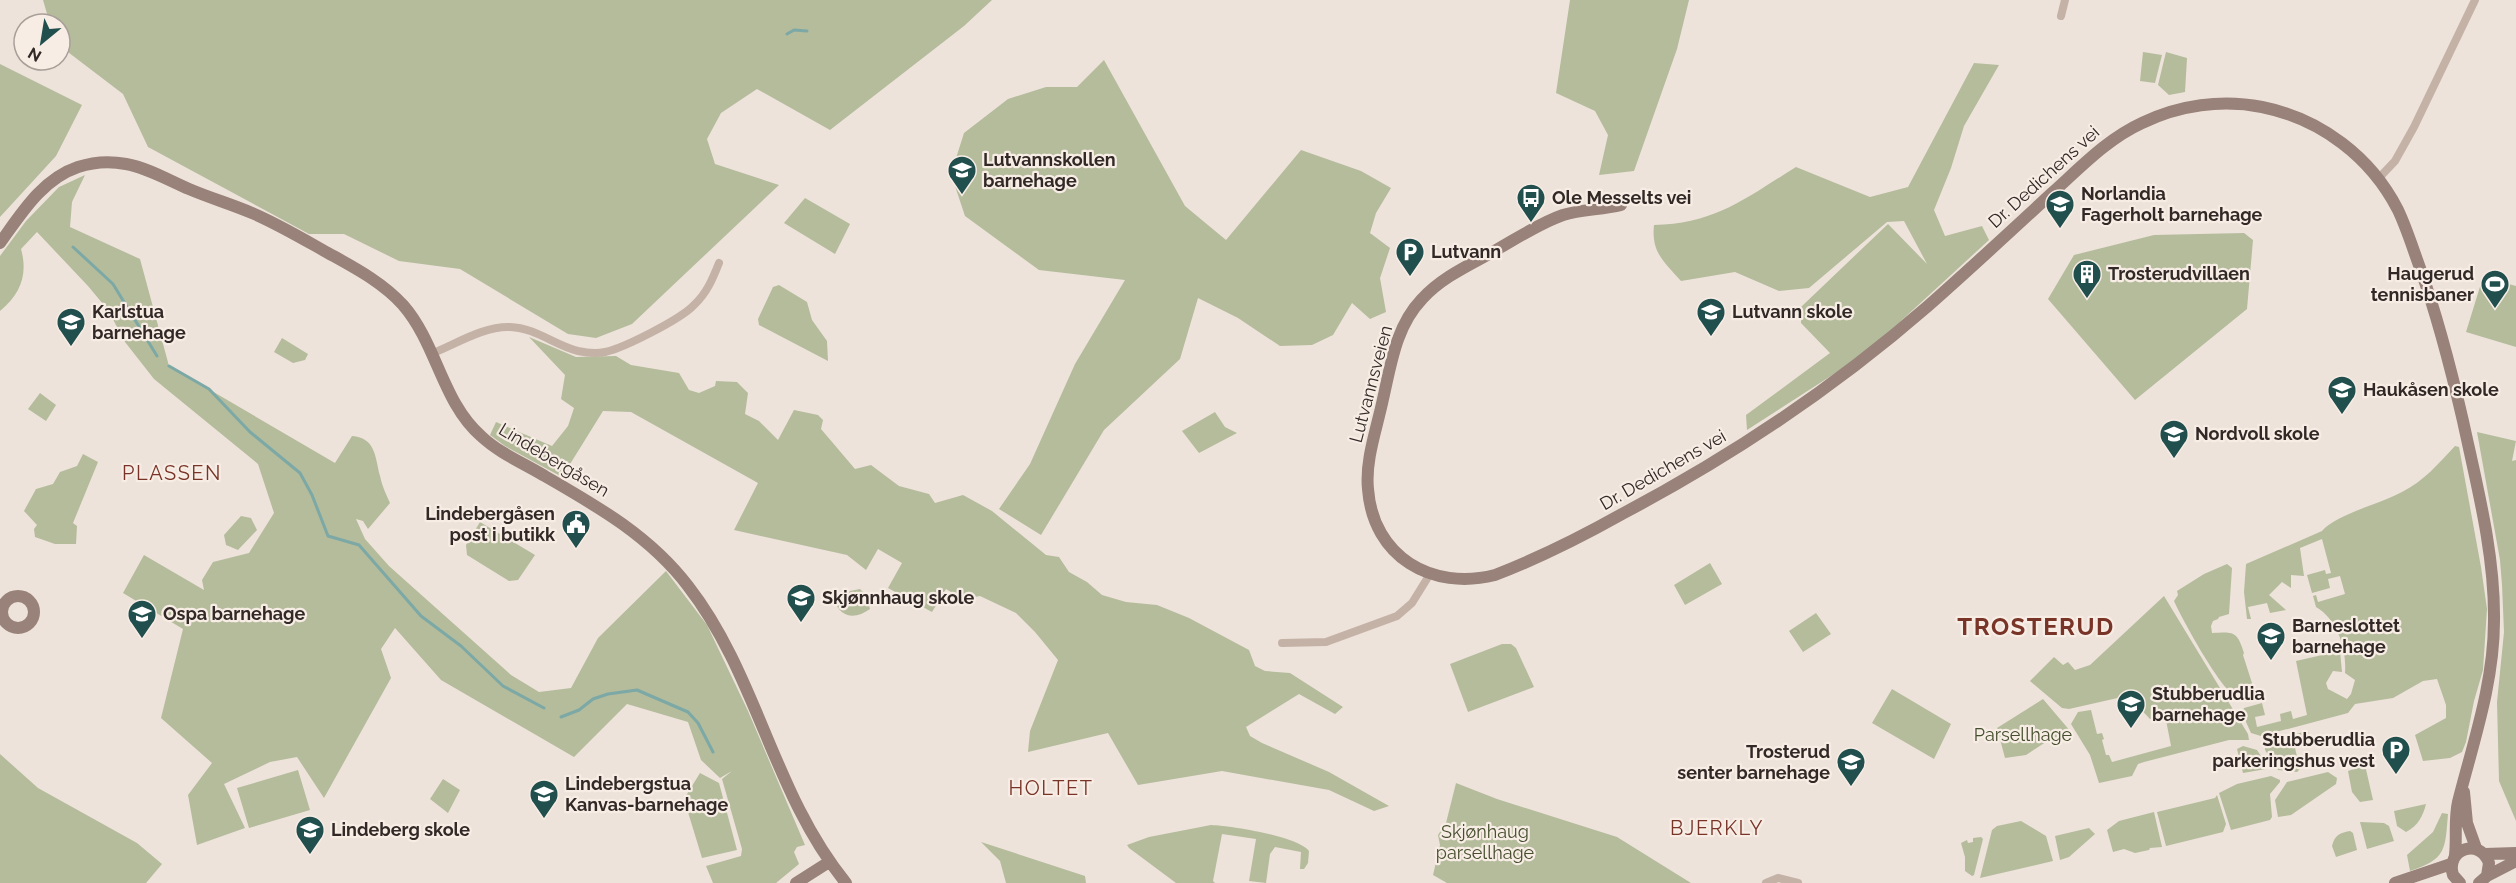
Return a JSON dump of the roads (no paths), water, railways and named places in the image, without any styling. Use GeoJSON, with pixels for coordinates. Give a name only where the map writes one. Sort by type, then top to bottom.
{"type":"FeatureCollection","features":[{"type":"Feature","properties":{"kind":"street"},"geometry":{"type":"LineString","coordinates":[[2061,16],[2065,0]]}},
{"type":"Feature","properties":{"kind":"street"},"geometry":{"type":"LineString","coordinates":[[2378,179],[2395,161],[2414,127],[2475,0]]}},
{"type":"Feature","properties":{"kind":"street","name":"Dr. Dedichens vei"},"geometry":{"type":"LineString","coordinates":[[1430,574],[1443,579],[1465,581],[1509,570],[1618,517],[1736,449],[1869,356],[1960,278],[2094,154],[2129,129],[2152,118],[2191,107],[2220,103],[2252,105],[2277,111],[2303,120],[2335,137],[2378,179],[2400,216],[2431,301],[2458,399],[2489,547],[2494,610],[2492,655],[2463,788],[2457,805],[2453,860]]}},
{"type":"Feature","properties":{"kind":"street","name":"Lindebergåsen"},"geometry":{"type":"LineString","coordinates":[[0,243],[39,192],[60,175],[76,168],[117,162],[133,165],[255,214],[372,278],[404,306],[416,321],[458,407],[478,434],[502,451],[626,525],[670,564],[688,586],[722,637],[797,808],[816,843],[846,883]]}},
{"type":"Feature","properties":{"kind":"street","name":"Lutvannsveien"},"geometry":{"type":"LineString","coordinates":[[1430,574],[1399,555],[1383,537],[1373,517],[1368,491],[1372,447],[1393,355],[1405,323],[1418,304],[1438,284],[1532,230],[1569,213],[1621,205]]}},
{"type":"Feature","properties":{"kind":"street"},"geometry":{"type":"LineString","coordinates":[[433,353],[481,333],[507,327],[528,329],[579,351],[606,352],[688,311],[714,278],[720,263]]}},
{"type":"Feature","properties":{"kind":"street"},"geometry":{"type":"LineString","coordinates":[[1282,643],[1326,642],[1397,616],[1412,603],[1430,574]]}},
{"type":"Feature","properties":{"kind":"street","name":"Dr. Dedichens vei"},"geometry":{"type":"LineString","coordinates":[[2463,788],[2467,823],[2480,851],[2489,863],[2483,880]]}},
{"type":"Feature","properties":{"kind":"street"},"geometry":{"type":"LineString","coordinates":[[2395,883],[2453,860],[2464,848],[2512,858]]}},
{"type":"Feature","properties":{"kind":"street"},"geometry":{"type":"LineString","coordinates":[[2483,880],[2512,858]]}},
{"type":"Feature","properties":{"kind":"street"},"geometry":{"type":"LineString","coordinates":[[2453,860],[2453,875],[2460,883]]}},
{"type":"Feature","properties":{"kind":"street"},"geometry":{"type":"LineString","coordinates":[[796,883],[829,862]]}},
{"type":"Feature","properties":{"kind":"street"},"geometry":{"type":"LineString","coordinates":[[1766,883],[1778,878],[1798,883]]}},
{"type":"Feature","properties":{"kind":"street"},"geometry":{"type":"LineString","coordinates":[[2446,883],[2454,883]]}},
{"type":"Feature","properties":{"kind":"waterway"},"geometry":{"type":"LineString","coordinates":[[787,34],[794,30],[807,31]]}},
{"type":"Feature","properties":{"kind":"waterway"},"geometry":{"type":"LineString","coordinates":[[73,247],[113,284],[157,356]]}},
{"type":"Feature","properties":{"kind":"waterway"},"geometry":{"type":"LineString","coordinates":[[169,366],[209,389],[250,432],[300,473],[312,495],[328,536],[359,545],[421,616],[461,646],[503,686],[544,708]]}},
{"type":"Feature","properties":{"kind":"waterway"},"geometry":{"type":"LineString","coordinates":[[561,717],[579,710],[593,699],[608,694],[637,690],[688,712],[698,723],[713,752]]}},
{"type":"Feature","properties":{"kind":"place","name":"Lutvannskollen barnehage"},"geometry":{"type":"Point","coordinates":[962,196]}},
{"type":"Feature","properties":{"kind":"place","name":"Ole Messelts vei"},"geometry":{"type":"Point","coordinates":[1531,224]}},
{"type":"Feature","properties":{"kind":"place","name":"Norlandia Fagerholt barnehage"},"geometry":{"type":"Point","coordinates":[2060,230]}},
{"type":"Feature","properties":{"kind":"place","name":"Lutvann"},"geometry":{"type":"Point","coordinates":[1410,278]}},
{"type":"Feature","properties":{"kind":"place","name":"Trosterudvillaen"},"geometry":{"type":"Point","coordinates":[2087,300]}},
{"type":"Feature","properties":{"kind":"place","name":"Haugerud tennisbaner"},"geometry":{"type":"Point","coordinates":[2495,310]}},
{"type":"Feature","properties":{"kind":"place","name":"Lutvann skole"},"geometry":{"type":"Point","coordinates":[1711,338]}},
{"type":"Feature","properties":{"kind":"place","name":"Karlstua barnehage"},"geometry":{"type":"Point","coordinates":[71,348]}},
{"type":"Feature","properties":{"kind":"place","name":"Haukåsen skole"},"geometry":{"type":"Point","coordinates":[2342,416]}},
{"type":"Feature","properties":{"kind":"place","name":"Nordvoll skole"},"geometry":{"type":"Point","coordinates":[2174,460]}},
{"type":"Feature","properties":{"kind":"place","name":"Lindebergåsen post i butikk"},"geometry":{"type":"Point","coordinates":[576,550]}},
{"type":"Feature","properties":{"kind":"place","name":"Skjønnhaug skole"},"geometry":{"type":"Point","coordinates":[801,624]}},
{"type":"Feature","properties":{"kind":"place","name":"Ospa barnehage"},"geometry":{"type":"Point","coordinates":[142,640]}},
{"type":"Feature","properties":{"kind":"place","name":"Barneslottet barnehage"},"geometry":{"type":"Point","coordinates":[2271,662]}},
{"type":"Feature","properties":{"kind":"place","name":"Stubberudlia barnehage"},"geometry":{"type":"Point","coordinates":[2131,730]}},
{"type":"Feature","properties":{"kind":"place","name":"Stubberudlia parkeringshus vest"},"geometry":{"type":"Point","coordinates":[2396,776]}},
{"type":"Feature","properties":{"kind":"place","name":"Trosterud senter barnehage"},"geometry":{"type":"Point","coordinates":[1851,788]}},
{"type":"Feature","properties":{"kind":"place","name":"Lindebergstua Kanvas-barnehage"},"geometry":{"type":"Point","coordinates":[544,820]}},
{"type":"Feature","properties":{"kind":"place","name":"Lindeberg skole"},"geometry":{"type":"Point","coordinates":[310,856]}},
{"type":"Feature","properties":{"kind":"district","name":"PLASSEN"},"geometry":{"type":"Point","coordinates":[172,473]}},
{"type":"Feature","properties":{"kind":"district","name":"TROSTERUD"},"geometry":{"type":"Point","coordinates":[2036,627]}},
{"type":"Feature","properties":{"kind":"district","name":"HOLTET"},"geometry":{"type":"Point","coordinates":[1051,788]}},
{"type":"Feature","properties":{"kind":"district","name":"BJERKLY"},"geometry":{"type":"Point","coordinates":[1717,828]}},
{"type":"Feature","properties":{"kind":"park label","name":"Parsellhage"},"geometry":{"type":"Point","coordinates":[2023,735]}},
{"type":"Feature","properties":{"kind":"park label","name":"Skjønhaug parsellhage"},"geometry":{"type":"Point","coordinates":[1485,842]}}]}
